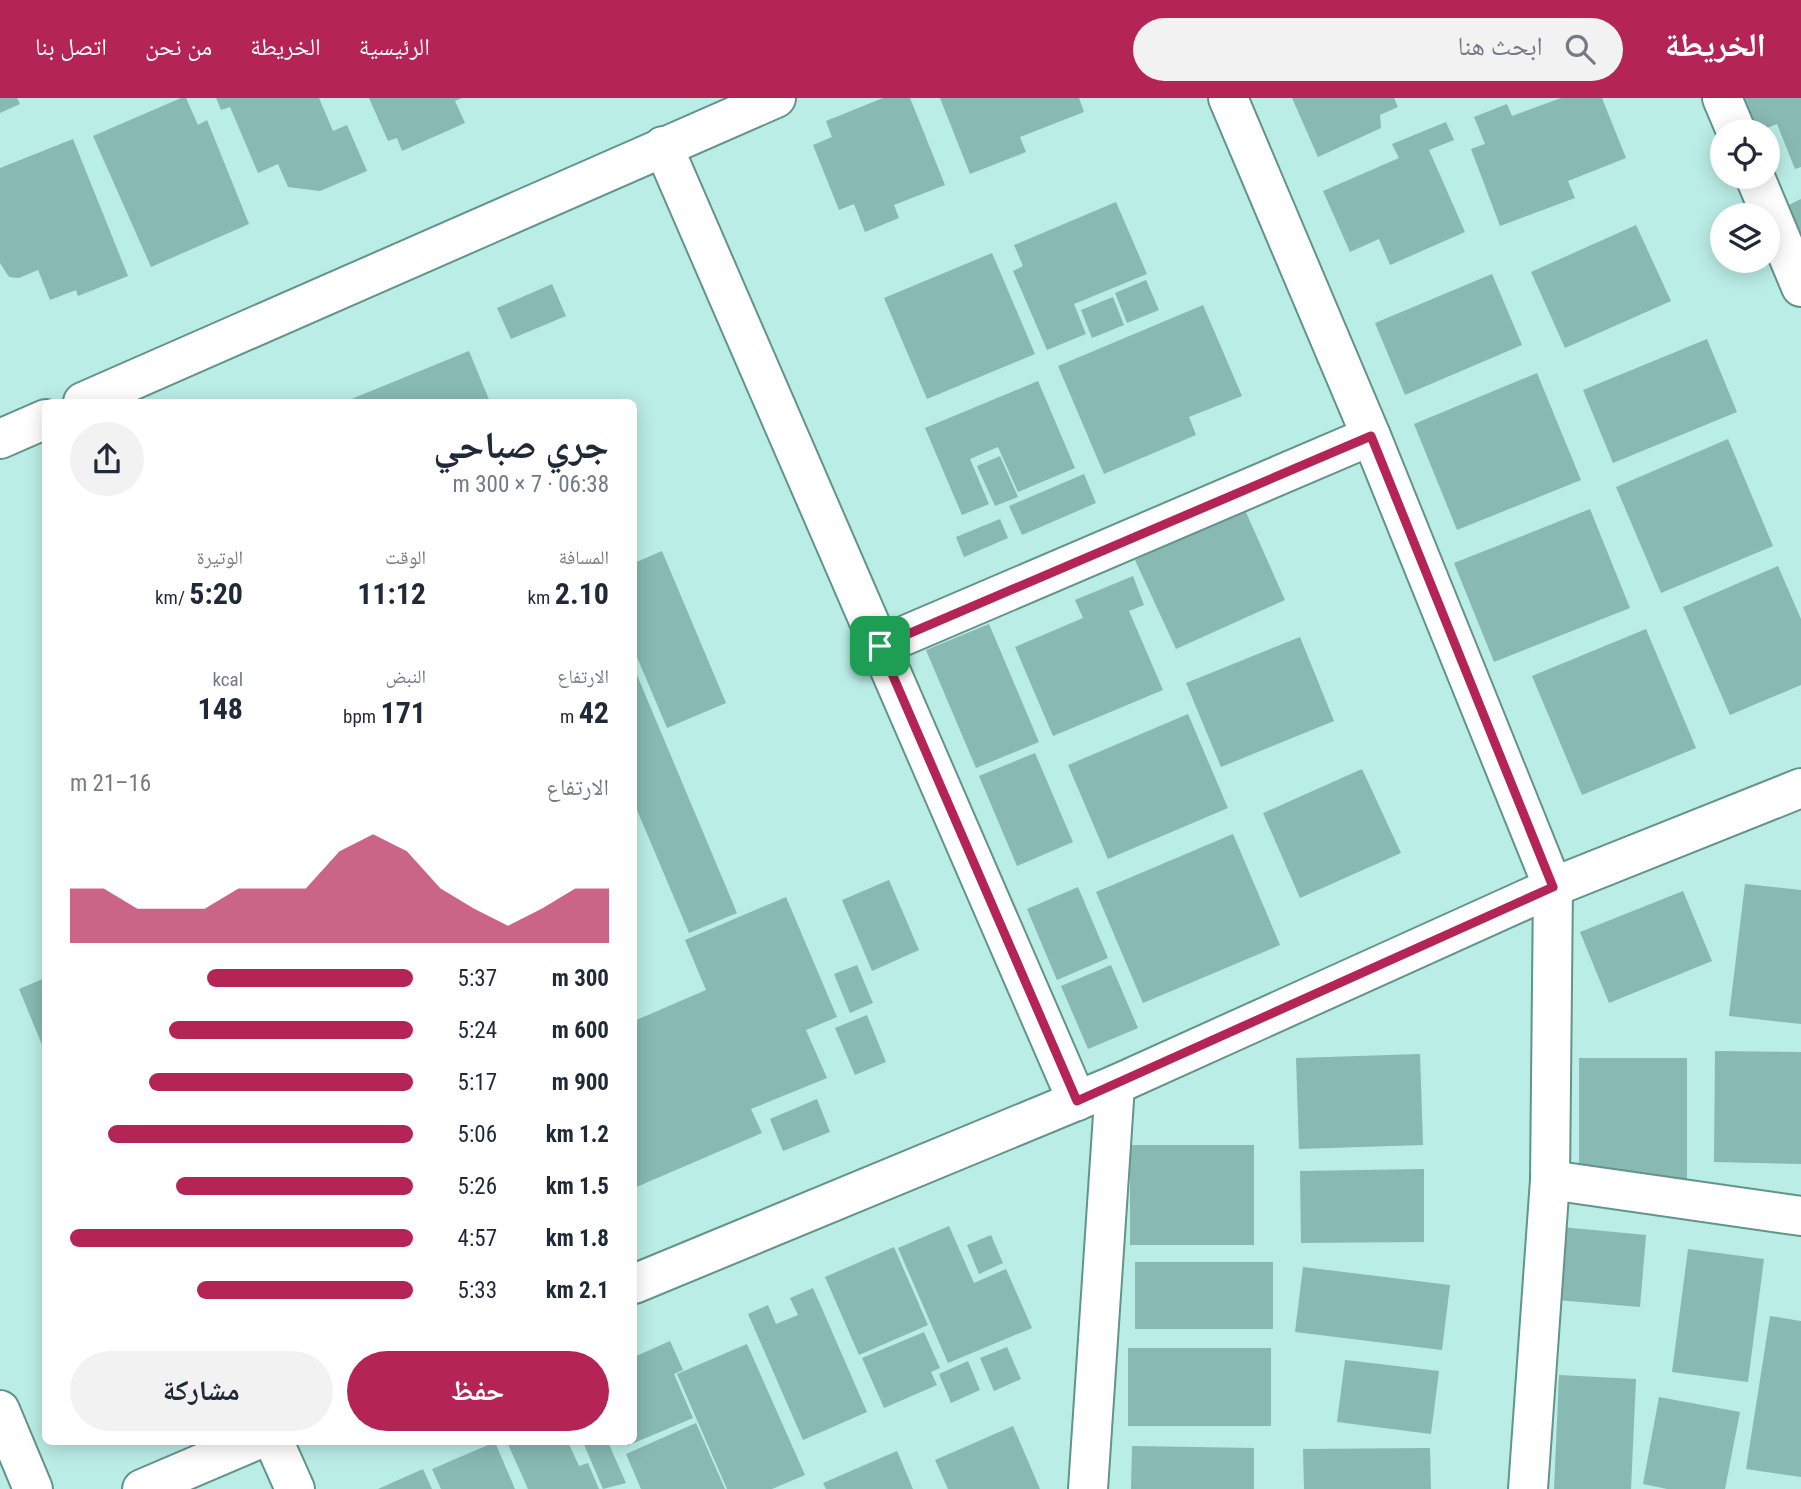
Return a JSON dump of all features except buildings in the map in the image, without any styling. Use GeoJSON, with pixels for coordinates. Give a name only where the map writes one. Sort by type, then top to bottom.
{"type":"FeatureCollection","features":[{"type":"Feature","properties":{"kind":"street"},"geometry":{"type":"LineString","coordinates":[[90,399],[776,98]]}},
{"type":"Feature","properties":{"kind":"street"},"geometry":{"type":"LineString","coordinates":[[1228,98],[1371,436],[1553,887],[1550,1180],[1528,1489]]}},
{"type":"Feature","properties":{"kind":"street"},"geometry":{"type":"LineString","coordinates":[[1722,98],[1731,119]]}},
{"type":"Feature","properties":{"kind":"street"},"geometry":{"type":"LineString","coordinates":[[663,146],[1077,1101]]}},
{"type":"Feature","properties":{"kind":"street"},"geometry":{"type":"LineString","coordinates":[[1760,189],[1801,287]]}},
{"type":"Feature","properties":{"kind":"street"},"geometry":{"type":"LineString","coordinates":[[0,439],[42,421]]}},
{"type":"Feature","properties":{"kind":"street"},"geometry":{"type":"LineString","coordinates":[[880,646],[1371,436]]}},
{"type":"Feature","properties":{"kind":"street"},"geometry":{"type":"LineString","coordinates":[[637,1283],[1115,1085],[1553,887],[1801,788]]}},
{"type":"Feature","properties":{"kind":"street"},"geometry":{"type":"LineString","coordinates":[[1088,1489],[1115,1085]]}},
{"type":"Feature","properties":{"kind":"street"},"geometry":{"type":"LineString","coordinates":[[1550,1180],[1801,1216]]}},
{"type":"Feature","properties":{"kind":"street"},"geometry":{"type":"LineString","coordinates":[[0,1410],[33,1489]]}},
{"type":"Feature","properties":{"kind":"street"},"geometry":{"type":"LineString","coordinates":[[142,1489],[245,1445]]}},
{"type":"Feature","properties":{"kind":"street"},"geometry":{"type":"LineString","coordinates":[[275,1445],[295,1489]]}},
{"type":"Feature","properties":{"kind":"route"},"geometry":{"type":"LineString","coordinates":[[1371,436],[1553,887],[1077,1101],[880,646],[1371,436]]}}]}
